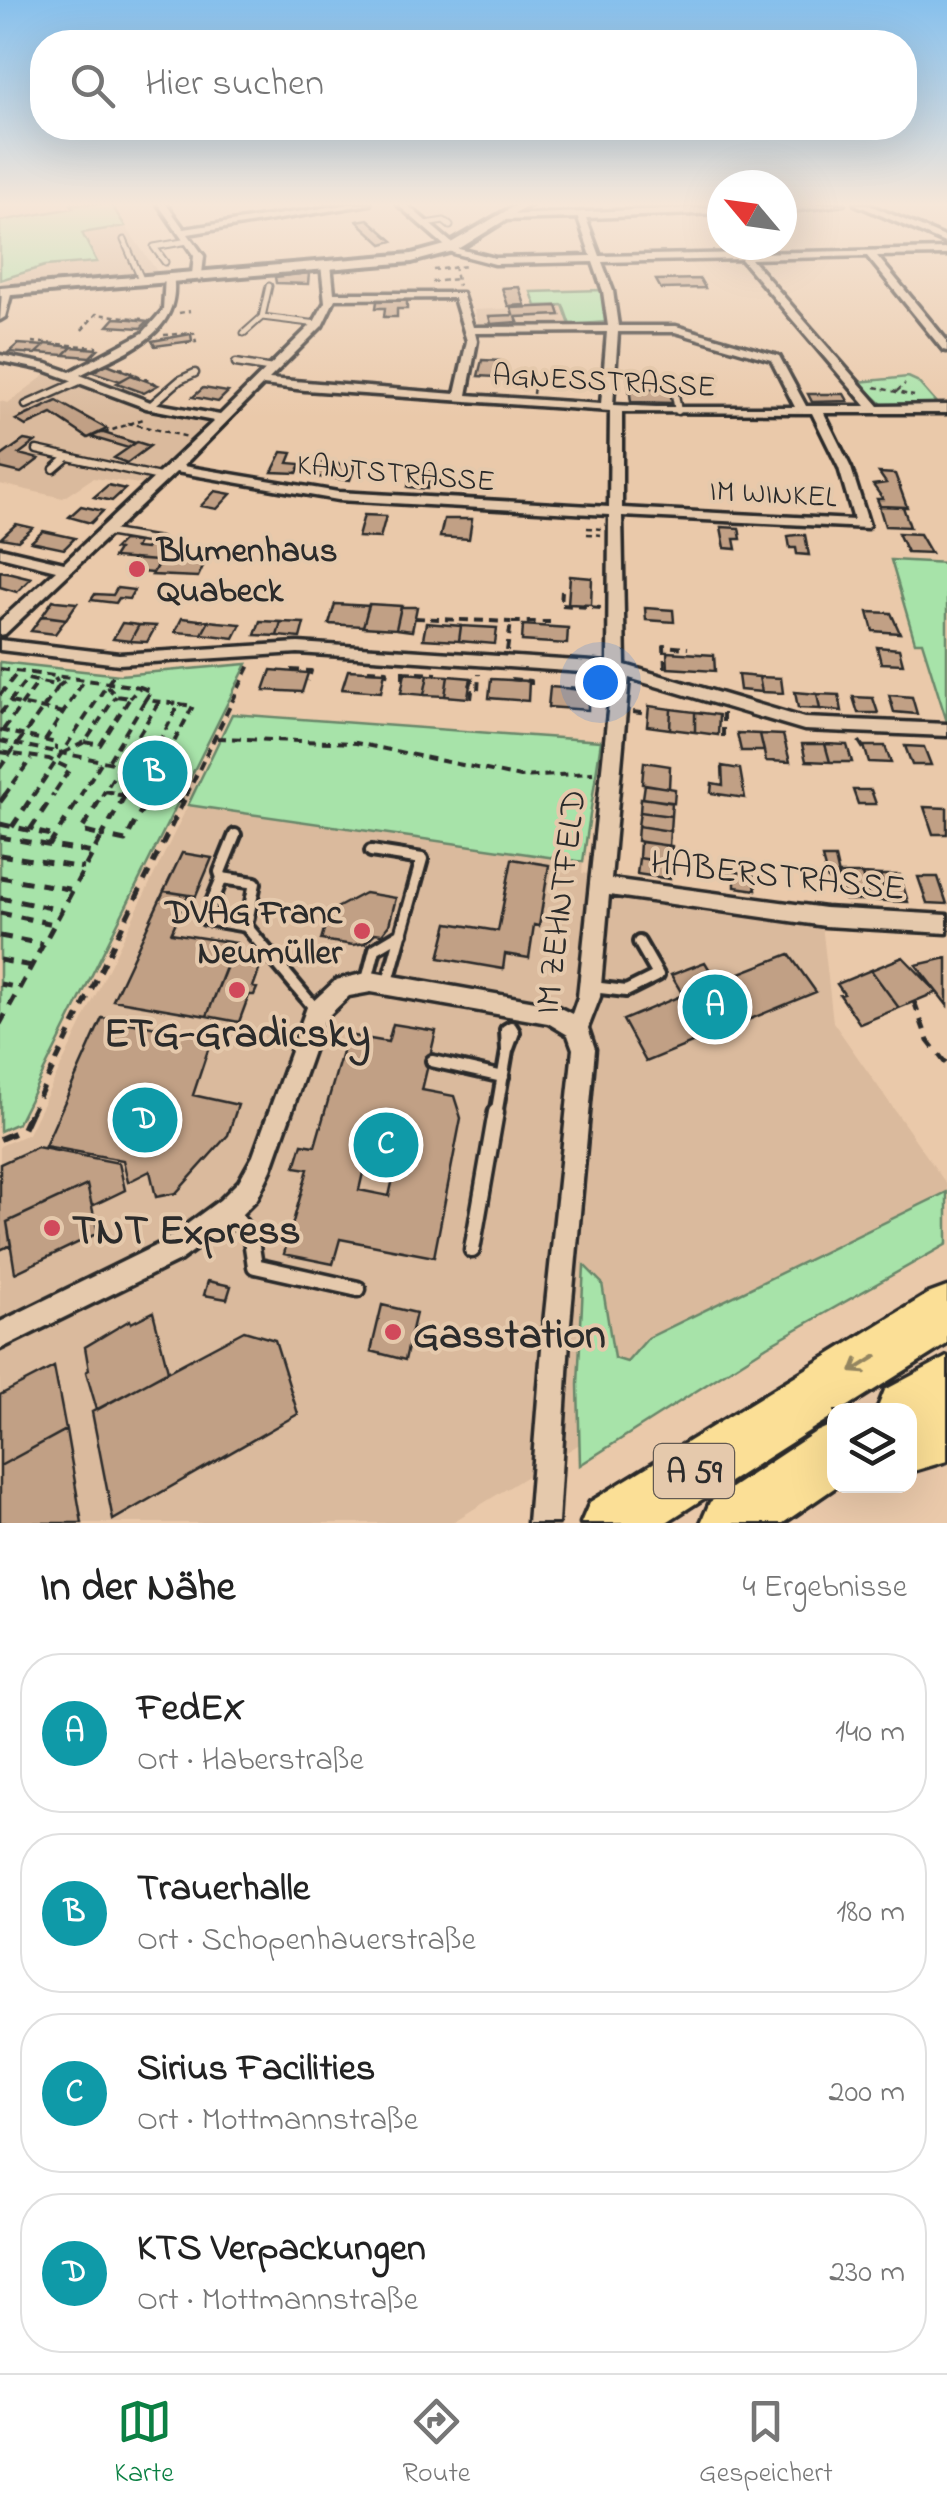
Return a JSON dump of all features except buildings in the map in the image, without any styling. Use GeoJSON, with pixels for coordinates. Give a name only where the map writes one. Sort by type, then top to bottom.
{"type":"FeatureCollection","features":[{"type":"Feature","properties":{"kind":"highway","name":"A 59"},"geometry":{"type":"LineString","coordinates":[[611,1523],[947,1313]]}},
{"type":"Feature","properties":{"kind":"highway"},"geometry":{"type":"LineString","coordinates":[[917,1403],[947,1385]]}},
{"type":"Feature","properties":{"kind":"highway"},"geometry":{"type":"LineString","coordinates":[[917,1442],[947,1433]]}},
{"type":"Feature","properties":{"kind":"highway","name":"A 59"},"geometry":{"type":"LineString","coordinates":[[731,1523],[827,1459]]}},
{"type":"Feature","properties":{"kind":"street"},"geometry":{"type":"LineString","coordinates":[[0,317],[3,292],[183,275]]}},
{"type":"Feature","properties":{"kind":"street"},"geometry":{"type":"LineString","coordinates":[[0,630],[169,473],[318,324],[328,312],[331,296],[328,275]]}},
{"type":"Feature","properties":{"kind":"street","name":"IM ZEHNTFELD"},"geometry":{"type":"LineString","coordinates":[[543,1523],[557,1323],[584,1049],[577,1028],[590,987],[621,678],[615,658],[613,326],[602,275]]}},
{"type":"Feature","properties":{"kind":"street"},"geometry":{"type":"LineString","coordinates":[[760,275],[876,410]]}},
{"type":"Feature","properties":{"kind":"street"},"geometry":{"type":"LineString","coordinates":[[887,275],[947,348]]}},
{"type":"Feature","properties":{"kind":"street"},"geometry":{"type":"LineString","coordinates":[[76,378],[147,335],[168,310],[170,276]]}},
{"type":"Feature","properties":{"kind":"street"},"geometry":{"type":"LineString","coordinates":[[331,296],[456,294],[472,342],[460,398]]}},
{"type":"Feature","properties":{"kind":"street"},"geometry":{"type":"LineString","coordinates":[[469,330],[613,326],[682,330],[772,356],[809,410]]}},
{"type":"Feature","properties":{"kind":"street"},"geometry":{"type":"LineString","coordinates":[[0,358],[76,378],[144,403],[222,419]]}},
{"type":"Feature","properties":{"kind":"street","name":"AGNESSTRASSE"},"geometry":{"type":"LineString","coordinates":[[260,381],[678,411],[947,408]]}},
{"type":"Feature","properties":{"kind":"street","name":"IM WINKEL"},"geometry":{"type":"LineString","coordinates":[[616,512],[862,525],[845,468],[809,410]]}},
{"type":"Feature","properties":{"kind":"street","name":"KANTSTRASSE"},"geometry":{"type":"LineString","coordinates":[[169,473],[338,496],[616,512]]}},
{"type":"Feature","properties":{"kind":"street"},"geometry":{"type":"LineString","coordinates":[[0,552],[66,568]]}},
{"type":"Feature","properties":{"kind":"street"},"geometry":{"type":"LineString","coordinates":[[0,646],[119,659],[257,650],[335,650],[619,669],[820,727],[947,730]]}},
{"type":"Feature","properties":{"kind":"street","name":"HABERSTRASSE"},"geometry":{"type":"LineString","coordinates":[[602,886],[825,918],[947,924]]}},
{"type":"Feature","properties":{"kind":"street"},"geometry":{"type":"LineString","coordinates":[[0,1336],[172,1251],[230,1209],[248,1190],[262,1162],[317,1011],[343,987],[376,984],[513,1017],[552,1014],[577,1028]]}},
{"type":"Feature","properties":{"kind":"lane"},"geometry":{"type":"LineString","coordinates":[[139,275],[141,279]]}},
{"type":"Feature","properties":{"kind":"lane"},"geometry":{"type":"LineString","coordinates":[[244,334],[262,317],[269,286]]}},
{"type":"Feature","properties":{"kind":"lane"},"geometry":{"type":"LineString","coordinates":[[262,317],[318,324]]}},
{"type":"Feature","properties":{"kind":"lane"},"geometry":{"type":"LineString","coordinates":[[236,363],[273,369]]}},
{"type":"Feature","properties":{"kind":"lane"},"geometry":{"type":"LineString","coordinates":[[144,403],[195,373]]}},
{"type":"Feature","properties":{"kind":"lane"},"geometry":{"type":"LineString","coordinates":[[26,405],[76,378]]}},
{"type":"Feature","properties":{"kind":"lane"},"geometry":{"type":"LineString","coordinates":[[674,389],[678,411]]}},
{"type":"Feature","properties":{"kind":"lane"},"geometry":{"type":"LineString","coordinates":[[37,450],[169,473]]}},
{"type":"Feature","properties":{"kind":"lane"},"geometry":{"type":"LineString","coordinates":[[54,469],[68,457]]}},
{"type":"Feature","properties":{"kind":"lane"},"geometry":{"type":"LineString","coordinates":[[106,532],[159,541]]}},
{"type":"Feature","properties":{"kind":"lane"},"geometry":{"type":"LineString","coordinates":[[235,835],[205,919],[246,926],[317,1011]]}},
{"type":"Feature","properties":{"kind":"lane"},"geometry":{"type":"LineString","coordinates":[[372,851],[422,860],[402,933],[376,984]]}},
{"type":"Feature","properties":{"kind":"lane"},"geometry":{"type":"LineString","coordinates":[[222,878],[255,883],[246,926]]}},
{"type":"Feature","properties":{"kind":"lane"},"geometry":{"type":"LineString","coordinates":[[376,984],[376,949],[402,933]]}},
{"type":"Feature","properties":{"kind":"lane"},"geometry":{"type":"LineString","coordinates":[[590,987],[626,991],[658,974],[638,942]]}},
{"type":"Feature","properties":{"kind":"lane"},"geometry":{"type":"LineString","coordinates":[[472,1250],[507,1051],[506,1030],[513,1017]]}},
{"type":"Feature","properties":{"kind":"lane"},"geometry":{"type":"LineString","coordinates":[[432,1061],[503,1076]]}},
{"type":"Feature","properties":{"kind":"lane"},"geometry":{"type":"LineString","coordinates":[[230,1209],[251,1240],[255,1266],[358,1289]]}},
{"type":"Feature","properties":{"kind":"path"},"geometry":{"type":"LineString","coordinates":[[456,275],[456,294]]}},
{"type":"Feature","properties":{"kind":"path"},"geometry":{"type":"LineString","coordinates":[[432,282],[457,280]]}},
{"type":"Feature","properties":{"kind":"path"},"geometry":{"type":"LineString","coordinates":[[82,330],[94,315],[160,320]]}},
{"type":"Feature","properties":{"kind":"path"},"geometry":{"type":"LineString","coordinates":[[174,336],[194,332],[196,342],[186,343]]}},
{"type":"Feature","properties":{"kind":"path"},"geometry":{"type":"LineString","coordinates":[[33,343],[118,352]]}},
{"type":"Feature","properties":{"kind":"path"},"geometry":{"type":"LineString","coordinates":[[100,361],[160,386],[144,403]]}},
{"type":"Feature","properties":{"kind":"path"},"geometry":{"type":"LineString","coordinates":[[897,391],[905,384]]}},
{"type":"Feature","properties":{"kind":"path"},"geometry":{"type":"LineString","coordinates":[[856,387],[875,385],[897,391],[919,398],[929,408]]}},
{"type":"Feature","properties":{"kind":"path"},"geometry":{"type":"LineString","coordinates":[[104,434],[169,409]]}},
{"type":"Feature","properties":{"kind":"path"},"geometry":{"type":"LineString","coordinates":[[128,423],[202,440]]}},
{"type":"Feature","properties":{"kind":"path"},"geometry":{"type":"LineString","coordinates":[[587,531],[607,532]]}},
{"type":"Feature","properties":{"kind":"path"},"geometry":{"type":"LineString","coordinates":[[562,591],[561,605],[606,608]]}},
{"type":"Feature","properties":{"kind":"path"},"geometry":{"type":"LineString","coordinates":[[415,618],[550,622]]}},
{"type":"Feature","properties":{"kind":"path"},"geometry":{"type":"LineString","coordinates":[[507,655],[511,622]]}},
{"type":"Feature","properties":{"kind":"path"},"geometry":{"type":"LineString","coordinates":[[666,683],[664,646],[688,648]]}},
{"type":"Feature","properties":{"kind":"path"},"geometry":{"type":"LineString","coordinates":[[0,1139],[23,1130],[257,650]]}},
{"type":"Feature","properties":{"kind":"path"},"geometry":{"type":"LineString","coordinates":[[12,826],[108,684],[119,659]]}},
{"type":"Feature","properties":{"kind":"path"},"geometry":{"type":"LineString","coordinates":[[470,686],[476,664]]}},
{"type":"Feature","properties":{"kind":"path"},"geometry":{"type":"LineString","coordinates":[[0,669],[151,691],[49,846]]}},
{"type":"Feature","properties":{"kind":"path"},"geometry":{"type":"LineString","coordinates":[[291,670],[310,671],[308,681]]}},
{"type":"Feature","properties":{"kind":"path"},"geometry":{"type":"LineString","coordinates":[[368,670],[387,671],[386,676]]}},
{"type":"Feature","properties":{"kind":"path"},"geometry":{"type":"LineString","coordinates":[[404,682],[403,671],[437,674]]}},
{"type":"Feature","properties":{"kind":"path"},"geometry":{"type":"LineString","coordinates":[[0,694],[18,672]]}},
{"type":"Feature","properties":{"kind":"path"},"geometry":{"type":"LineString","coordinates":[[471,699],[472,691],[478,692],[480,674],[474,674]]}},
{"type":"Feature","properties":{"kind":"path"},"geometry":{"type":"LineString","coordinates":[[55,677],[60,686]]}},
{"type":"Feature","properties":{"kind":"path"},"geometry":{"type":"LineString","coordinates":[[0,768],[69,678]]}},
{"type":"Feature","properties":{"kind":"path"},"geometry":{"type":"LineString","coordinates":[[0,714],[27,679],[60,686]]}},
{"type":"Feature","properties":{"kind":"path"},"geometry":{"type":"LineString","coordinates":[[45,741],[84,679]]}},
{"type":"Feature","properties":{"kind":"path"},"geometry":{"type":"LineString","coordinates":[[511,679],[531,681],[531,686]]}},
{"type":"Feature","properties":{"kind":"path"},"geometry":{"type":"LineString","coordinates":[[39,682],[1,731],[56,744],[55,752]]}},
{"type":"Feature","properties":{"kind":"path"},"geometry":{"type":"LineString","coordinates":[[108,684],[116,696],[130,698]]}},
{"type":"Feature","properties":{"kind":"path"},"geometry":{"type":"LineString","coordinates":[[100,745],[140,688]]}},
{"type":"Feature","properties":{"kind":"path"},"geometry":{"type":"LineString","coordinates":[[570,688],[590,690],[589,695]]}},
{"type":"Feature","properties":{"kind":"path"},"geometry":{"type":"LineString","coordinates":[[62,753],[85,742],[116,696]]}},
{"type":"Feature","properties":{"kind":"path"},"geometry":{"type":"LineString","coordinates":[[146,700],[193,706],[172,746]]}},
{"type":"Feature","properties":{"kind":"path"},"geometry":{"type":"LineString","coordinates":[[720,700],[723,738]]}},
{"type":"Feature","properties":{"kind":"path"},"geometry":{"type":"LineString","coordinates":[[9,702],[64,712]]}},
{"type":"Feature","properties":{"kind":"path"},"geometry":{"type":"LineString","coordinates":[[147,800],[125,841],[80,832],[159,702]]}},
{"type":"Feature","properties":{"kind":"path"},"geometry":{"type":"LineString","coordinates":[[158,744],[180,704]]}},
{"type":"Feature","properties":{"kind":"path"},"geometry":{"type":"LineString","coordinates":[[214,738],[356,743],[520,777],[613,772]]}},
{"type":"Feature","properties":{"kind":"path"},"geometry":{"type":"LineString","coordinates":[[0,741],[128,766]]}},
{"type":"Feature","properties":{"kind":"path"},"geometry":{"type":"LineString","coordinates":[[135,741],[172,746],[183,755],[177,768]]}},
{"type":"Feature","properties":{"kind":"path"},"geometry":{"type":"LineString","coordinates":[[85,742],[117,748]]}},
{"type":"Feature","properties":{"kind":"path"},"geometry":{"type":"LineString","coordinates":[[0,752],[31,759],[58,759],[70,769],[30,830]]}},
{"type":"Feature","properties":{"kind":"path"},"geometry":{"type":"LineString","coordinates":[[0,802],[31,759]]}},
{"type":"Feature","properties":{"kind":"path"},"geometry":{"type":"LineString","coordinates":[[160,799],[169,782]]}},
{"type":"Feature","properties":{"kind":"path"},"geometry":{"type":"LineString","coordinates":[[105,791],[147,800],[184,801]]}},
{"type":"Feature","properties":{"kind":"path"},"geometry":{"type":"LineString","coordinates":[[0,1024],[3,1012],[126,795]]}},
{"type":"Feature","properties":{"kind":"path"},"geometry":{"type":"LineString","coordinates":[[0,824],[55,836]]}},
{"type":"Feature","properties":{"kind":"path"},"geometry":{"type":"LineString","coordinates":[[0,837],[93,853]]}},
{"type":"Feature","properties":{"kind":"path"},"geometry":{"type":"LineString","coordinates":[[0,855],[85,868]]}},
{"type":"Feature","properties":{"kind":"path"},"geometry":{"type":"LineString","coordinates":[[0,877],[74,890]]}},
{"type":"Feature","properties":{"kind":"path"},"geometry":{"type":"LineString","coordinates":[[0,898],[62,910]]}},
{"type":"Feature","properties":{"kind":"path"},"geometry":{"type":"LineString","coordinates":[[0,914],[54,924]]}},
{"type":"Feature","properties":{"kind":"path"},"geometry":{"type":"LineString","coordinates":[[0,936],[43,944]]}},
{"type":"Feature","properties":{"kind":"path"},"geometry":{"type":"LineString","coordinates":[[0,960],[32,966]]}},
{"type":"Feature","properties":{"kind":"path"},"geometry":{"type":"LineString","coordinates":[[0,984],[20,988]]}},
{"type":"Feature","properties":{"kind":"path"},"geometry":{"type":"LineString","coordinates":[[914,1001],[928,1041],[947,1065]]}},
{"type":"Feature","properties":{"kind":"shaded area"},"geometry":{"type":"Polygon","coordinates":[[[21,275],[147,275],[8,288],[0,283],[21,275]]]}},
{"type":"Feature","properties":{"kind":"shaded area"},"geometry":{"type":"Polygon","coordinates":[[[562,306],[569,325],[483,328],[478,326],[474,310],[562,306]]]}},
{"type":"Feature","properties":{"kind":"shaded area"},"geometry":{"type":"Polygon","coordinates":[[[48,373],[144,409],[203,420],[207,426],[148,485],[93,478],[63,498],[0,484],[0,401],[8,403],[48,373]]]}},
{"type":"Feature","properties":{"kind":"shaded area"},"geometry":{"type":"Polygon","coordinates":[[[188,805],[583,862],[582,873],[820,907],[833,1022],[947,1185],[947,1218],[451,1523],[0,1523],[0,1146],[28,1134],[188,805]]]}},
{"type":"Feature","properties":{"kind":"green space"},"geometry":{"type":"Polygon","coordinates":[[[601,290],[606,322],[570,325],[563,305],[536,306],[531,292],[601,290]]]}},
{"type":"Feature","properties":{"kind":"green space"},"geometry":{"type":"Polygon","coordinates":[[[908,377],[917,381],[938,405],[883,405],[858,382],[908,377]]]}},
{"type":"Feature","properties":{"kind":"green space"},"geometry":{"type":"Polygon","coordinates":[[[891,560],[947,563],[947,722],[922,642],[915,642],[891,560]]]}},
{"type":"Feature","properties":{"kind":"green space"},"geometry":{"type":"Polygon","coordinates":[[[0,662],[120,675],[247,664],[18,1123],[0,1131],[0,662]]]}},
{"type":"Feature","properties":{"kind":"green space"},"geometry":{"type":"Polygon","coordinates":[[[232,714],[601,741],[583,862],[188,805],[232,714]]]}},
{"type":"Feature","properties":{"kind":"green space"},"geometry":{"type":"Polygon","coordinates":[[[947,1192],[947,1244],[767,1346],[580,1465],[578,1384],[584,1265],[602,1283],[614,1358],[627,1362],[648,1338],[947,1192]]]}},
{"type":"Feature","properties":{"kind":"place","name":"Blumenhaus Quabeck"},"geometry":{"type":"Point","coordinates":[137,569]}},
{"type":"Feature","properties":{"kind":"place","name":"Trauerhalle"},"geometry":{"type":"Point","coordinates":[155,773]}},
{"type":"Feature","properties":{"kind":"place","name":"DVAG Franc Neumüller"},"geometry":{"type":"Point","coordinates":[362,931]}},
{"type":"Feature","properties":{"kind":"place","name":"ETG-Gradicsky"},"geometry":{"type":"Point","coordinates":[237,990]}},
{"type":"Feature","properties":{"kind":"place","name":"FedEX"},"geometry":{"type":"Point","coordinates":[715,1007]}},
{"type":"Feature","properties":{"kind":"place","name":"KTS Verpackungen"},"geometry":{"type":"Point","coordinates":[145,1120]}},
{"type":"Feature","properties":{"kind":"place","name":"Sirius Facilities"},"geometry":{"type":"Point","coordinates":[386,1145]}},
{"type":"Feature","properties":{"kind":"place","name":"TNT Express"},"geometry":{"type":"Point","coordinates":[52,1228]}},
{"type":"Feature","properties":{"kind":"place","name":"Gasstation"},"geometry":{"type":"Point","coordinates":[393,1332]}}]}
